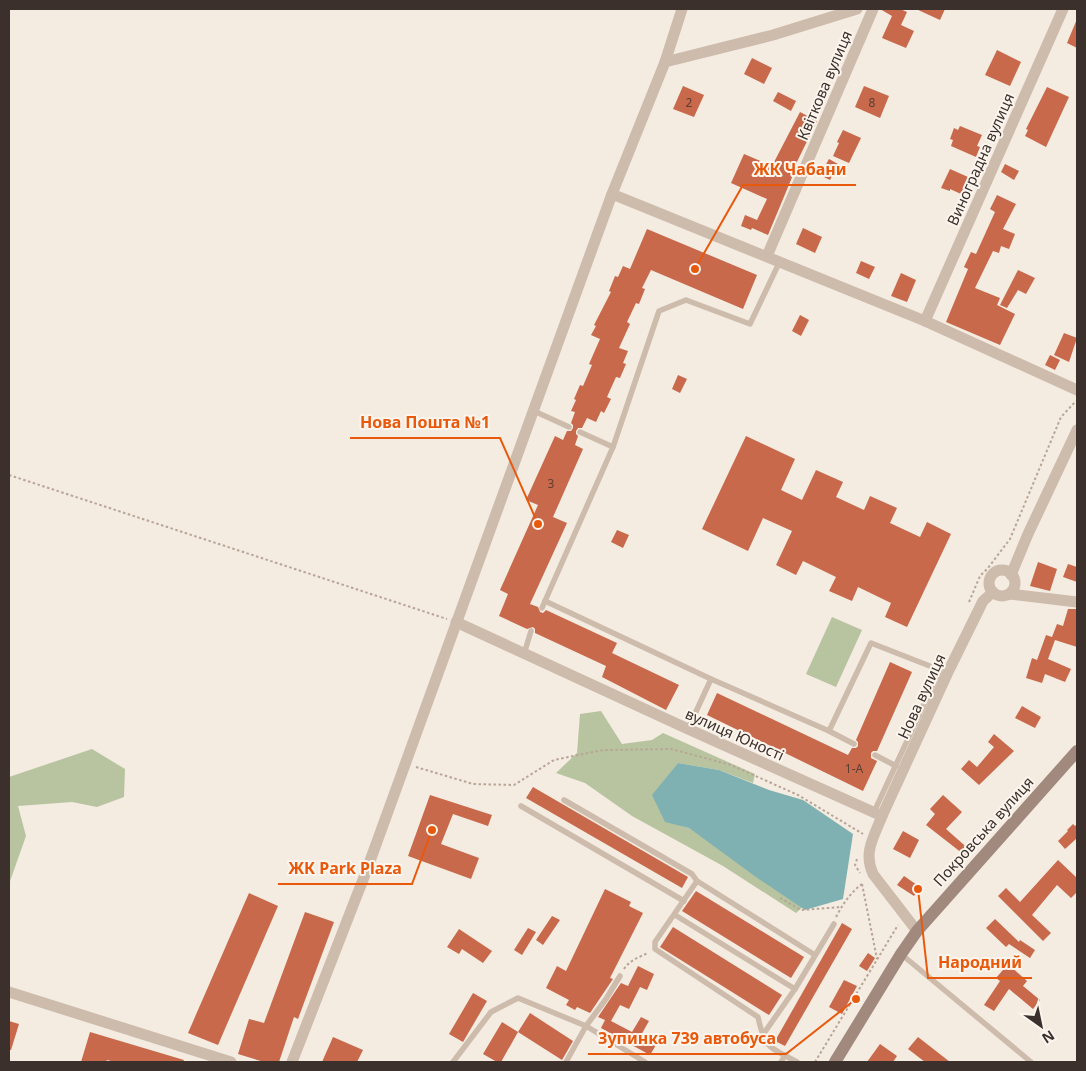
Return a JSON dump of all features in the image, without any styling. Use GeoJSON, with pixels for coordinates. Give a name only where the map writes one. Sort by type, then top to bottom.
{"type":"FeatureCollection","features":[{"type":"Feature","properties":{"kind":"street"},"geometry":{"type":"LineString","coordinates":[[292,1062],[406,764],[612,194],[665,62],[682,9]]}},
{"type":"Feature","properties":{"kind":"street"},"geometry":{"type":"LineString","coordinates":[[665,62],[773,35],[857,9]]}},
{"type":"Feature","properties":{"kind":"street","name":"Квіткова вулиця"},"geometry":{"type":"LineString","coordinates":[[767,256],[873,9]]}},
{"type":"Feature","properties":{"kind":"street","name":"Виноградна вулиця"},"geometry":{"type":"LineString","coordinates":[[924,321],[1063,9]]}},
{"type":"Feature","properties":{"kind":"street"},"geometry":{"type":"LineString","coordinates":[[612,194],[924,321],[1077,390]]}},
{"type":"Feature","properties":{"kind":"street"},"geometry":{"type":"LineString","coordinates":[[1009,594],[1014,587],[1012,575],[1028,534],[1077,430]]}},
{"type":"Feature","properties":{"kind":"street"},"geometry":{"type":"LineString","coordinates":[[1012,575],[1004,571],[995,573],[990,579],[989,584],[993,592],[1000,596],[1009,594],[1077,602]]}},
{"type":"Feature","properties":{"kind":"street","name":"Нова вулиця"},"geometry":{"type":"LineString","coordinates":[[878,814],[984,601],[993,592]]}},
{"type":"Feature","properties":{"kind":"street","name":"вулиця Юності"},"geometry":{"type":"LineString","coordinates":[[456,622],[878,814]]}},
{"type":"Feature","properties":{"kind":"street","name":"Покровська вулиця"},"geometry":{"type":"LineString","coordinates":[[835,1062],[917,931],[1077,751]]}},
{"type":"Feature","properties":{"kind":"street"},"geometry":{"type":"LineString","coordinates":[[878,814],[868,853],[868,864],[873,874],[917,931]]}},
{"type":"Feature","properties":{"kind":"street"},"geometry":{"type":"LineString","coordinates":[[9,992],[231,1062]]}},
{"type":"Feature","properties":{"kind":"lane"},"geometry":{"type":"LineString","coordinates":[[542,608],[614,447],[660,311],[686,300],[750,324],[780,261]]}},
{"type":"Feature","properties":{"kind":"lane"},"geometry":{"type":"LineString","coordinates":[[534,411],[569,427]]}},
{"type":"Feature","properties":{"kind":"lane"},"geometry":{"type":"LineString","coordinates":[[580,432],[614,447]]}},
{"type":"Feature","properties":{"kind":"lane"},"geometry":{"type":"LineString","coordinates":[[545,601],[711,680],[829,731],[854,744]]}},
{"type":"Feature","properties":{"kind":"lane"},"geometry":{"type":"LineString","coordinates":[[524,654],[532,631]]}},
{"type":"Feature","properties":{"kind":"lane"},"geometry":{"type":"LineString","coordinates":[[829,731],[870,643],[940,670],[896,766],[878,814]]}},
{"type":"Feature","properties":{"kind":"lane"},"geometry":{"type":"LineString","coordinates":[[688,729],[711,680]]}},
{"type":"Feature","properties":{"kind":"lane"},"geometry":{"type":"LineString","coordinates":[[875,755],[896,766]]}},
{"type":"Feature","properties":{"kind":"lane"},"geometry":{"type":"LineString","coordinates":[[564,800],[692,874],[697,882],[815,955]]}},
{"type":"Feature","properties":{"kind":"lane"},"geometry":{"type":"LineString","coordinates":[[521,806],[684,901]]}},
{"type":"Feature","properties":{"kind":"lane"},"geometry":{"type":"LineString","coordinates":[[697,882],[655,942],[655,950],[758,1017],[762,1036],[767,1045],[797,1062]]}},
{"type":"Feature","properties":{"kind":"lane"},"geometry":{"type":"LineString","coordinates":[[675,915],[795,989]]}},
{"type":"Feature","properties":{"kind":"lane"},"geometry":{"type":"LineString","coordinates":[[762,1036],[795,989],[834,924]]}},
{"type":"Feature","properties":{"kind":"lane"},"geometry":{"type":"LineString","coordinates":[[901,954],[1031,1062]]}},
{"type":"Feature","properties":{"kind":"lane"},"geometry":{"type":"LineString","coordinates":[[566,1062],[586,1026],[620,976]]}},
{"type":"Feature","properties":{"kind":"lane"},"geometry":{"type":"LineString","coordinates":[[453,1062],[491,1012],[518,998],[586,1026],[645,1062]]}},
{"type":"Feature","properties":{"kind":"lane"},"geometry":{"type":"LineString","coordinates":[[781,1062],[785,1055]]}},
{"type":"Feature","properties":{"kind":"path"},"geometry":{"type":"LineString","coordinates":[[969,602],[980,576],[1010,539],[1061,417],[1077,400]]}},
{"type":"Feature","properties":{"kind":"path"},"geometry":{"type":"LineString","coordinates":[[9,475],[456,622]]}},
{"type":"Feature","properties":{"kind":"path"},"geometry":{"type":"LineString","coordinates":[[406,764],[473,784],[514,785],[554,760],[603,750],[670,749],[740,769],[798,795],[863,834]]}},
{"type":"Feature","properties":{"kind":"path"},"geometry":{"type":"LineString","coordinates":[[861,842],[864,831]]}},
{"type":"Feature","properties":{"kind":"path"},"geometry":{"type":"LineString","coordinates":[[857,857],[855,865],[860,874]]}},
{"type":"Feature","properties":{"kind":"path"},"geometry":{"type":"LineString","coordinates":[[838,915],[854,890],[873,874]]}},
{"type":"Feature","properties":{"kind":"path"},"geometry":{"type":"LineString","coordinates":[[862,884],[877,959]]}},
{"type":"Feature","properties":{"kind":"path"},"geometry":{"type":"LineString","coordinates":[[780,898],[801,910],[841,908]]}},
{"type":"Feature","properties":{"kind":"path"},"geometry":{"type":"LineString","coordinates":[[815,1062],[898,924]]}},
{"type":"Feature","properties":{"kind":"path"},"geometry":{"type":"LineString","coordinates":[[620,976],[626,965],[636,958],[655,950]]}},
{"type":"Feature","properties":{"kind":"green space"},"geometry":{"type":"Polygon","coordinates":[[[832,617],[862,630],[836,687],[806,674],[832,617]]]}},
{"type":"Feature","properties":{"kind":"green space"},"geometry":{"type":"Polygon","coordinates":[[[601,711],[622,744],[652,740],[663,733],[755,774],[753,783],[719,770],[678,763],[653,795],[665,821],[689,828],[806,904],[796,913],[723,866],[632,816],[585,783],[556,773],[577,753],[580,714],[601,711]]]}},
{"type":"Feature","properties":{"kind":"green space"},"geometry":{"type":"Polygon","coordinates":[[[92,749],[125,769],[124,797],[97,807],[72,802],[18,806],[26,836],[9,884],[9,777],[92,749]]]}},
{"type":"Feature","properties":{"kind":"water"},"geometry":{"type":"Polygon","coordinates":[[[678,763],[719,770],[769,790],[803,800],[853,834],[843,899],[805,910],[689,828],[665,822],[652,795],[678,763]]]}},
{"type":"Feature","properties":{"kind":"building"},"geometry":{"type":"Polygon","coordinates":[[[880,9],[900,9],[907,12],[901,25],[914,31],[906,48],[882,38],[892,16],[880,9]]]}},
{"type":"Feature","properties":{"kind":"building"},"geometry":{"type":"Polygon","coordinates":[[[916,9],[945,9],[940,20],[916,9]]]}},
{"type":"Feature","properties":{"kind":"building"},"geometry":{"type":"Polygon","coordinates":[[[1077,19],[1077,48],[1067,43],[1077,19]]]}},
{"type":"Feature","properties":{"kind":"building"},"geometry":{"type":"Polygon","coordinates":[[[997,50],[1021,62],[1010,86],[985,75],[997,50]]]}},
{"type":"Feature","properties":{"kind":"building"},"geometry":{"type":"Polygon","coordinates":[[[752,58],[772,68],[764,84],[744,74],[752,58]]]}},
{"type":"Feature","properties":{"kind":"building"},"geometry":{"type":"Polygon","coordinates":[[[683,86],[704,95],[694,117],[673,109],[683,86]]]}},
{"type":"Feature","properties":{"kind":"building"},"geometry":{"type":"Polygon","coordinates":[[[864,86],[889,96],[880,118],[855,107],[864,86]]]}},
{"type":"Feature","properties":{"kind":"building"},"geometry":{"type":"Polygon","coordinates":[[[1047,87],[1069,97],[1046,147],[1025,136],[1028,130],[1026,129],[1047,87]]]}},
{"type":"Feature","properties":{"kind":"building"},"geometry":{"type":"Polygon","coordinates":[[[778,92],[796,101],[791,111],[773,101],[778,92]]]}},
{"type":"Feature","properties":{"kind":"building"},"geometry":{"type":"Polygon","coordinates":[[[800,112],[817,121],[791,174],[793,175],[768,235],[752,228],[751,230],[741,226],[745,215],[757,220],[767,199],[731,183],[744,154],[772,166],[800,112]]]}},
{"type":"Feature","properties":{"kind":"building"},"geometry":{"type":"Polygon","coordinates":[[[960,126],[982,135],[977,146],[980,147],[976,157],[951,146],[953,140],[950,139],[954,128],[958,130],[960,126]]]}},
{"type":"Feature","properties":{"kind":"building"},"geometry":{"type":"Polygon","coordinates":[[[843,130],[861,138],[849,163],[833,156],[843,130]]]}},
{"type":"Feature","properties":{"kind":"building"},"geometry":{"type":"Polygon","coordinates":[[[829,159],[838,164],[830,180],[820,175],[829,159]]]}},
{"type":"Feature","properties":{"kind":"building"},"geometry":{"type":"Polygon","coordinates":[[[1005,164],[1019,171],[1014,180],[1001,172],[1005,164]]]}},
{"type":"Feature","properties":{"kind":"building"},"geometry":{"type":"Polygon","coordinates":[[[950,169],[968,177],[961,194],[950,189],[950,191],[941,188],[950,169]]]}},
{"type":"Feature","properties":{"kind":"building"},"geometry":{"type":"Polygon","coordinates":[[[997,195],[1016,204],[1003,229],[1015,234],[1009,249],[1001,246],[999,253],[993,251],[975,288],[1000,298],[997,305],[1015,314],[1000,345],[946,322],[968,269],[964,267],[971,252],[976,254],[995,212],[990,209],[997,195]]]}},
{"type":"Feature","properties":{"kind":"building"},"geometry":{"type":"Polygon","coordinates":[[[803,228],[822,237],[815,253],[796,244],[803,228]]]}},
{"type":"Feature","properties":{"kind":"building"},"geometry":{"type":"Polygon","coordinates":[[[647,229],[757,275],[743,309],[651,270],[642,288],[645,289],[639,304],[636,303],[627,322],[630,324],[619,348],[628,351],[623,363],[626,364],[620,378],[616,377],[607,397],[611,399],[604,413],[601,411],[596,422],[587,418],[582,428],[578,428],[576,431],[578,436],[575,445],[583,449],[553,517],[567,523],[530,604],[538,607],[540,612],[543,613],[546,610],[617,643],[612,653],[679,685],[666,710],[602,677],[606,666],[535,633],[533,627],[527,629],[499,616],[508,594],[500,590],[538,505],[526,500],[555,436],[563,440],[567,431],[571,431],[573,428],[571,423],[575,412],[571,411],[576,400],[574,399],[580,385],[583,386],[592,365],[589,364],[600,339],[591,335],[596,326],[594,325],[611,292],[609,291],[615,276],[618,277],[623,266],[630,269],[647,229]]]}},
{"type":"Feature","properties":{"kind":"building"},"geometry":{"type":"Polygon","coordinates":[[[861,261],[875,267],[869,279],[856,273],[861,261]]]}},
{"type":"Feature","properties":{"kind":"building"},"geometry":{"type":"Polygon","coordinates":[[[1018,270],[1035,278],[1026,294],[1018,290],[1007,308],[1000,305],[1018,270]]]}},
{"type":"Feature","properties":{"kind":"building"},"geometry":{"type":"Polygon","coordinates":[[[901,273],[916,280],[907,302],[891,296],[901,273]]]}},
{"type":"Feature","properties":{"kind":"building"},"geometry":{"type":"Polygon","coordinates":[[[800,315],[809,320],[801,336],[792,331],[800,315]]]}},
{"type":"Feature","properties":{"kind":"building"},"geometry":{"type":"Polygon","coordinates":[[[1064,333],[1077,338],[1069,362],[1054,355],[1064,333]]]}},
{"type":"Feature","properties":{"kind":"building"},"geometry":{"type":"Polygon","coordinates":[[[1050,355],[1060,360],[1055,370],[1045,365],[1050,355]]]}},
{"type":"Feature","properties":{"kind":"building"},"geometry":{"type":"Polygon","coordinates":[[[678,375],[687,379],[680,393],[672,389],[678,375]]]}},
{"type":"Feature","properties":{"kind":"building"},"geometry":{"type":"Polygon","coordinates":[[[746,436],[795,459],[781,490],[802,500],[816,470],[843,482],[836,497],[864,510],[870,496],[897,508],[890,523],[920,537],[927,522],[951,534],[907,627],[885,617],[891,603],[858,587],[852,601],[829,591],[836,577],[803,561],[796,575],[776,565],[792,531],[763,518],[748,551],[702,529],[746,436]]]}},
{"type":"Feature","properties":{"kind":"building"},"geometry":{"type":"Polygon","coordinates":[[[617,530],[629,535],[623,548],[611,542],[617,530]]]}},
{"type":"Feature","properties":{"kind":"building"},"geometry":{"type":"Polygon","coordinates":[[[1038,562],[1057,569],[1050,591],[1030,586],[1038,562]]]}},
{"type":"Feature","properties":{"kind":"building"},"geometry":{"type":"Polygon","coordinates":[[[1068,564],[1077,567],[1077,582],[1063,577],[1068,564]]]}},
{"type":"Feature","properties":{"kind":"building"},"geometry":{"type":"Polygon","coordinates":[[[1068,609],[1077,609],[1077,647],[1055,640],[1048,659],[1071,669],[1065,682],[1045,674],[1042,683],[1026,678],[1032,658],[1037,660],[1046,635],[1052,637],[1057,624],[1063,626],[1068,609]]]}},
{"type":"Feature","properties":{"kind":"building"},"geometry":{"type":"Polygon","coordinates":[[[890,662],[912,672],[877,751],[871,753],[871,758],[877,761],[863,791],[707,715],[717,693],[848,755],[852,748],[858,746],[856,740],[890,662]]]}},
{"type":"Feature","properties":{"kind":"building"},"geometry":{"type":"Polygon","coordinates":[[[1022,706],[1041,717],[1035,728],[1015,718],[1022,706]]]}},
{"type":"Feature","properties":{"kind":"building"},"geometry":{"type":"Polygon","coordinates":[[[994,734],[1014,751],[979,785],[961,769],[969,760],[977,767],[994,747],[988,742],[994,734]]]}},
{"type":"Feature","properties":{"kind":"building"},"geometry":{"type":"Polygon","coordinates":[[[533,787],[688,877],[682,888],[526,798],[533,787]]]}},
{"type":"Feature","properties":{"kind":"building"},"geometry":{"type":"Polygon","coordinates":[[[430,795],[492,815],[488,826],[453,814],[441,844],[479,858],[471,879],[408,856],[430,795]]]}},
{"type":"Feature","properties":{"kind":"building"},"geometry":{"type":"Polygon","coordinates":[[[943,795],[962,812],[946,829],[972,852],[967,857],[926,825],[935,814],[930,809],[943,795]]]}},
{"type":"Feature","properties":{"kind":"building"},"geometry":{"type":"Polygon","coordinates":[[[1073,824],[1075,826],[1077,824],[1077,840],[1065,849],[1058,841],[1073,824]]]}},
{"type":"Feature","properties":{"kind":"building"},"geometry":{"type":"Polygon","coordinates":[[[903,831],[919,840],[910,858],[893,849],[903,831]]]}},
{"type":"Feature","properties":{"kind":"building"},"geometry":{"type":"Polygon","coordinates":[[[1058,860],[1077,878],[1077,892],[1071,898],[1057,885],[1032,915],[1051,933],[1043,941],[998,896],[1006,888],[1020,902],[1058,860]]]}},
{"type":"Feature","properties":{"kind":"building"},"geometry":{"type":"Polygon","coordinates":[[[904,876],[920,887],[914,896],[897,885],[904,876]]]}},
{"type":"Feature","properties":{"kind":"building"},"geometry":{"type":"Polygon","coordinates":[[[605,889],[631,902],[629,906],[643,913],[610,978],[613,979],[590,1013],[577,1007],[575,1010],[566,1005],[569,1000],[546,988],[557,966],[566,971],[605,889]]]}},
{"type":"Feature","properties":{"kind":"building"},"geometry":{"type":"Polygon","coordinates":[[[696,891],[804,957],[791,978],[682,911],[696,891]]]}},
{"type":"Feature","properties":{"kind":"building"},"geometry":{"type":"Polygon","coordinates":[[[249,893],[278,906],[218,1045],[188,1033],[249,893]]]}},
{"type":"Feature","properties":{"kind":"building"},"geometry":{"type":"Polygon","coordinates":[[[305,912],[334,922],[298,1019],[294,1017],[279,1062],[264,1062],[238,1054],[249,1019],[264,1023],[305,912]]]}},
{"type":"Feature","properties":{"kind":"building"},"geometry":{"type":"Polygon","coordinates":[[[552,916],[560,920],[543,945],[536,940],[552,916]]]}},
{"type":"Feature","properties":{"kind":"building"},"geometry":{"type":"Polygon","coordinates":[[[995,919],[1019,942],[1020,940],[1035,950],[1030,958],[1009,944],[1006,947],[986,928],[995,919]]]}},
{"type":"Feature","properties":{"kind":"building"},"geometry":{"type":"Polygon","coordinates":[[[842,923],[852,929],[785,1046],[775,1041],[842,923]]]}},
{"type":"Feature","properties":{"kind":"building"},"geometry":{"type":"Polygon","coordinates":[[[673,927],[782,995],[769,1015],[660,947],[673,927]]]}},
{"type":"Feature","properties":{"kind":"building"},"geometry":{"type":"Polygon","coordinates":[[[528,928],[536,932],[522,955],[514,950],[528,928]]]}},
{"type":"Feature","properties":{"kind":"building"},"geometry":{"type":"Polygon","coordinates":[[[459,929],[492,951],[483,963],[462,949],[459,954],[447,947],[459,929]]]}},
{"type":"Feature","properties":{"kind":"building"},"geometry":{"type":"Polygon","coordinates":[[[868,953],[875,958],[867,971],[859,966],[868,953]]]}},
{"type":"Feature","properties":{"kind":"building"},"geometry":{"type":"Polygon","coordinates":[[[1008,964],[1027,981],[1023,986],[1040,1000],[1033,1009],[1009,989],[994,1011],[984,1005],[1000,981],[996,978],[1008,964]]]}},
{"type":"Feature","properties":{"kind":"building"},"geometry":{"type":"Polygon","coordinates":[[[638,966],[654,974],[647,990],[640,987],[629,1009],[620,1005],[611,1021],[632,1032],[641,1017],[649,1021],[640,1037],[656,1045],[650,1055],[601,1028],[605,1020],[598,1017],[621,983],[628,986],[638,966]]]}},
{"type":"Feature","properties":{"kind":"building"},"geometry":{"type":"Polygon","coordinates":[[[844,980],[857,986],[842,1014],[829,1007],[844,980]]]}},
{"type":"Feature","properties":{"kind":"building"},"geometry":{"type":"Polygon","coordinates":[[[473,993],[487,1001],[463,1042],[449,1034],[473,993]]]}},
{"type":"Feature","properties":{"kind":"building"},"geometry":{"type":"Polygon","coordinates":[[[530,1013],[573,1041],[562,1060],[518,1032],[530,1013]]]}},
{"type":"Feature","properties":{"kind":"building"},"geometry":{"type":"Polygon","coordinates":[[[9,1021],[19,1024],[11,1050],[9,1050],[9,1021]]]}},
{"type":"Feature","properties":{"kind":"building"},"geometry":{"type":"Polygon","coordinates":[[[502,1022],[518,1032],[501,1062],[497,1062],[483,1054],[502,1022]]]}},
{"type":"Feature","properties":{"kind":"building"},"geometry":{"type":"Polygon","coordinates":[[[90,1032],[184,1060],[183,1062],[115,1062],[107,1060],[106,1062],[81,1062],[90,1032]]]}},
{"type":"Feature","properties":{"kind":"building"},"geometry":{"type":"Polygon","coordinates":[[[333,1037],[363,1050],[357,1062],[322,1062],[333,1037]]]}},
{"type":"Feature","properties":{"kind":"building"},"geometry":{"type":"Polygon","coordinates":[[[918,1037],[950,1062],[925,1062],[908,1049],[918,1037]]]}},
{"type":"Feature","properties":{"kind":"building"},"geometry":{"type":"Polygon","coordinates":[[[880,1044],[897,1056],[893,1062],[867,1062],[880,1044]]]}},
{"type":"Feature","properties":{"kind":"place","name":"ЖК Чабани"},"geometry":{"type":"Point","coordinates":[695,269]}},
{"type":"Feature","properties":{"kind":"place","name":"Нова Пошта №1"},"geometry":{"type":"Point","coordinates":[538,524]}},
{"type":"Feature","properties":{"kind":"place","name":"ЖК Park Plaza"},"geometry":{"type":"Point","coordinates":[432,830]}},
{"type":"Feature","properties":{"kind":"place","name":"Народний"},"geometry":{"type":"Point","coordinates":[918,889]}},
{"type":"Feature","properties":{"kind":"place","name":"Зупинка 739 автобуса"},"geometry":{"type":"Point","coordinates":[856,999]}}]}
